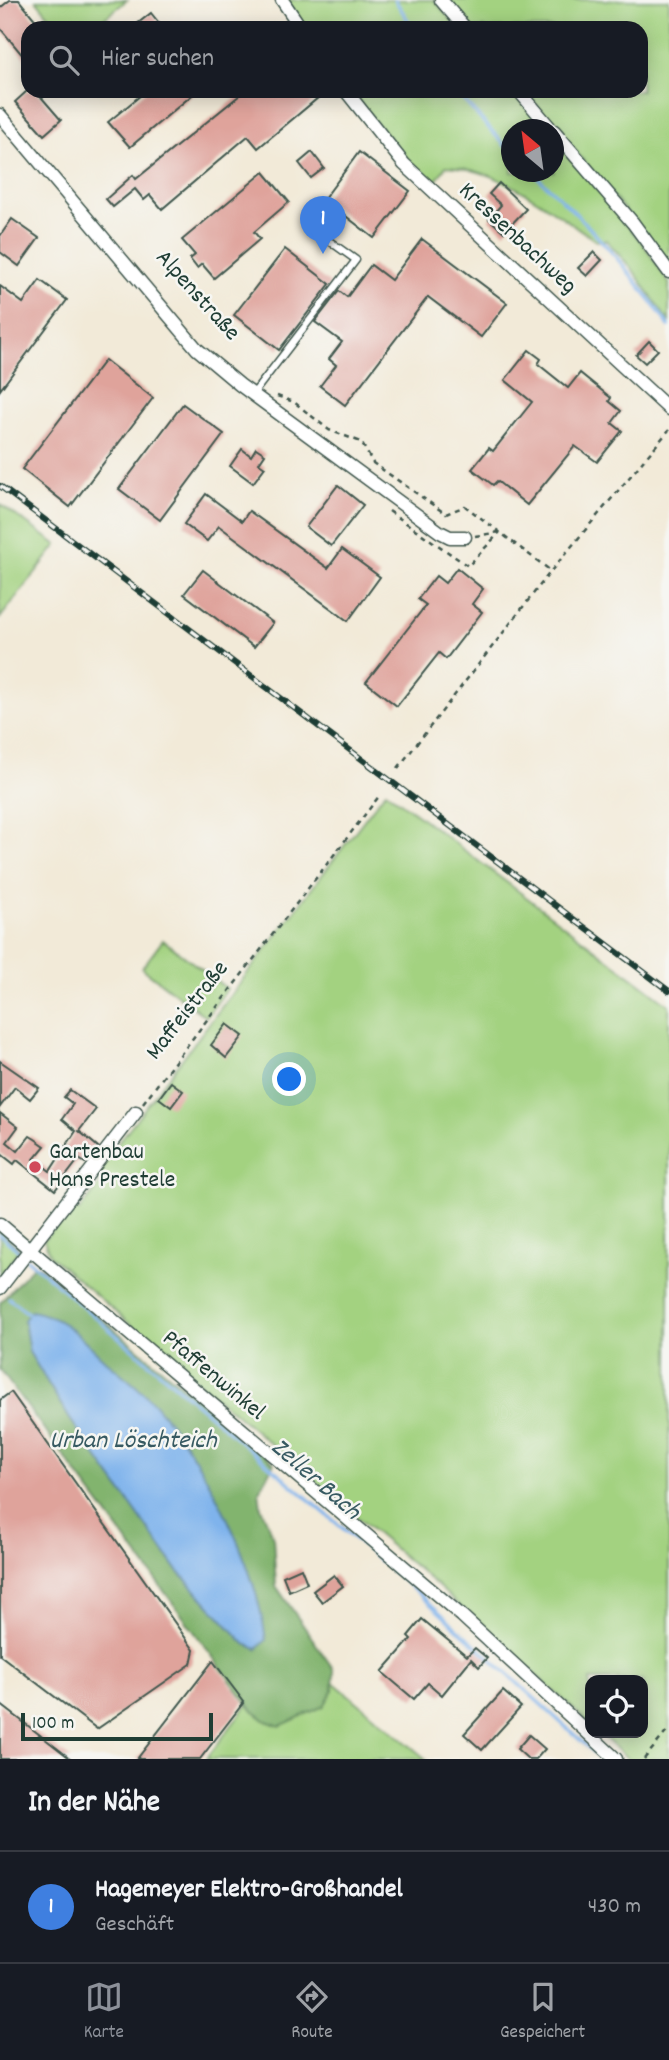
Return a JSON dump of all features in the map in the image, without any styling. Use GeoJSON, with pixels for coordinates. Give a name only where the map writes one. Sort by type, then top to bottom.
{"type":"FeatureCollection","features":[{"type":"Feature","properties":{"kind":"street"},"geometry":{"type":"LineString","coordinates":[[282,0],[296,21]]}},
{"type":"Feature","properties":{"kind":"street"},"geometry":{"type":"LineString","coordinates":[[441,0],[459,21]]}},
{"type":"Feature","properties":{"kind":"street","name":"Kressenbachweg"},"geometry":{"type":"LineString","coordinates":[[351,98],[391,150],[418,178],[669,409]]}},
{"type":"Feature","properties":{"kind":"street"},"geometry":{"type":"LineString","coordinates":[[525,98],[543,119]]}},
{"type":"Feature","properties":{"kind":"street","name":"Alpenstraße"},"geometry":{"type":"LineString","coordinates":[[0,115],[197,349],[256,390],[440,533],[450,537],[465,537]]}},
{"type":"Feature","properties":{"kind":"street"},"geometry":{"type":"LineString","coordinates":[[564,143],[633,223],[669,272]]}},
{"type":"Feature","properties":{"kind":"street"},"geometry":{"type":"LineString","coordinates":[[0,1288],[136,1112]]}},
{"type":"Feature","properties":{"kind":"street","name":"Pfaffenwinkel"},"geometry":{"type":"LineString","coordinates":[[0,1224],[27,1254],[462,1616],[616,1759]]}},
{"type":"Feature","properties":{"kind":"lane"},"geometry":{"type":"LineString","coordinates":[[256,390],[356,260],[321,235]]}},
{"type":"Feature","properties":{"kind":"path"},"geometry":{"type":"LineString","coordinates":[[256,390],[293,402],[329,430],[361,442],[373,463],[446,514],[465,506],[551,571]]}},
{"type":"Feature","properties":{"kind":"path"},"geometry":{"type":"LineString","coordinates":[[398,768],[551,571],[669,430]]}},
{"type":"Feature","properties":{"kind":"path"},"geometry":{"type":"LineString","coordinates":[[465,537],[500,532]]}},
{"type":"Feature","properties":{"kind":"path","name":"Maffeistraße"},"geometry":{"type":"LineString","coordinates":[[136,1112],[380,795]]}},
{"type":"Feature","properties":{"kind":"path"},"geometry":{"type":"LineString","coordinates":[[644,1759],[669,1729]]}},
{"type":"Feature","properties":{"kind":"green space"},"geometry":{"type":"Polygon","coordinates":[[[36,0],[127,0],[102,21],[53,21],[36,0]]]}},
{"type":"Feature","properties":{"kind":"green space"},"geometry":{"type":"Polygon","coordinates":[[[285,0],[434,0],[452,21],[299,21],[285,0]]]}},
{"type":"Feature","properties":{"kind":"green space"},"geometry":{"type":"Polygon","coordinates":[[[447,0],[669,0],[669,263],[564,138],[564,119],[548,119],[531,98],[648,98],[648,21],[465,21],[447,0]]]}},
{"type":"Feature","properties":{"kind":"green space"},"geometry":{"type":"Polygon","coordinates":[[[356,98],[518,98],[536,119],[501,119],[501,181],[467,169],[446,166],[432,187],[415,171],[356,98]]]}},
{"type":"Feature","properties":{"kind":"green space"},"geometry":{"type":"Polygon","coordinates":[[[564,151],[644,245],[669,283],[669,322],[633,270],[606,240],[596,241],[526,193],[504,182],[564,182],[564,151]]]}},
{"type":"Feature","properties":{"kind":"green space"},"geometry":{"type":"Polygon","coordinates":[[[0,504],[57,545],[0,618],[0,504]]]}},
{"type":"Feature","properties":{"kind":"green space"},"geometry":{"type":"Polygon","coordinates":[[[386,791],[669,1005],[669,1759],[628,1759],[605,1738],[648,1738],[648,1675],[585,1675],[585,1719],[431,1580],[50,1256],[44,1240],[71,1205],[79,1211],[101,1183],[93,1176],[386,791]]]}},
{"type":"Feature","properties":{"kind":"green space"},"geometry":{"type":"Polygon","coordinates":[[[163,940],[227,989],[206,1017],[142,968],[163,940]]]}},
{"type":"Feature","properties":{"kind":"green space"},"geometry":{"type":"Polygon","coordinates":[[[0,1230],[19,1249],[0,1279],[0,1230]]]}},
{"type":"Feature","properties":{"kind":"green space"},"geometry":{"type":"Polygon","coordinates":[[[33,1266],[39,1266],[274,1463],[259,1491],[261,1507],[273,1537],[276,1586],[334,1670],[333,1690],[324,1706],[280,1726],[266,1721],[253,1711],[0,1370],[0,1303],[33,1266]],[[31,1311],[24,1321],[29,1352],[70,1419],[178,1571],[245,1644],[257,1649],[31,1311]]]}},
{"type":"Feature","properties":{"kind":"green space"},"geometry":{"type":"Polygon","coordinates":[[[333,1682],[426,1759],[206,1759],[248,1704],[253,1711],[333,1690],[333,1682]]]}},
{"type":"Feature","properties":{"kind":"water","name":"Urban Löschteich"},"geometry":{"type":"Polygon","coordinates":[[[31,1311],[63,1323],[138,1388],[156,1406],[194,1457],[226,1516],[251,1579],[266,1640],[257,1649],[245,1644],[178,1571],[70,1419],[29,1352],[24,1320],[31,1311]]]}},
{"type":"Feature","properties":{"kind":"building"},"geometry":{"type":"Polygon","coordinates":[[[10,0],[19,0],[36,21],[21,21],[21,54],[0,28],[0,8],[10,0]]]}},
{"type":"Feature","properties":{"kind":"building"},"geometry":{"type":"Polygon","coordinates":[[[151,13],[157,21],[141,21],[151,13]]]}},
{"type":"Feature","properties":{"kind":"building"},"geometry":{"type":"Polygon","coordinates":[[[21,96],[42,98],[61,120],[44,135],[15,102],[21,96]]]}},
{"type":"Feature","properties":{"kind":"building"},"geometry":{"type":"Polygon","coordinates":[[[137,98],[189,98],[130,147],[108,122],[137,98]]]}},
{"type":"Feature","properties":{"kind":"building"},"geometry":{"type":"Polygon","coordinates":[[[236,98],[318,98],[258,148],[248,136],[162,209],[150,195],[144,200],[135,189],[113,207],[106,199],[133,175],[136,179],[236,98]]]}},
{"type":"Feature","properties":{"kind":"building"},"geometry":{"type":"Polygon","coordinates":[[[312,152],[324,168],[311,178],[299,163],[312,152]]]}},
{"type":"Feature","properties":{"kind":"building"},"geometry":{"type":"Polygon","coordinates":[[[359,152],[410,191],[374,238],[324,199],[359,152]]]}},
{"type":"Feature","properties":{"kind":"building"},"geometry":{"type":"Polygon","coordinates":[[[264,172],[289,202],[254,232],[260,239],[214,278],[202,264],[197,268],[190,259],[195,255],[182,240],[264,172]]]}},
{"type":"Feature","properties":{"kind":"building"},"geometry":{"type":"Polygon","coordinates":[[[499,183],[526,209],[504,232],[489,219],[501,205],[489,194],[499,183]]]}},
{"type":"Feature","properties":{"kind":"building"},"geometry":{"type":"Polygon","coordinates":[[[12,219],[39,238],[19,266],[0,252],[0,236],[12,219]]]}},
{"type":"Feature","properties":{"kind":"building"},"geometry":{"type":"Polygon","coordinates":[[[422,239],[507,303],[481,337],[428,297],[345,405],[320,386],[336,365],[329,359],[342,342],[315,322],[339,291],[347,297],[371,265],[391,280],[422,239]]]}},
{"type":"Feature","properties":{"kind":"building"},"geometry":{"type":"Polygon","coordinates":[[[285,249],[330,284],[279,350],[234,315],[285,249]]]}},
{"type":"Feature","properties":{"kind":"building"},"geometry":{"type":"Polygon","coordinates":[[[594,252],[602,260],[587,276],[578,268],[594,252]]]}},
{"type":"Feature","properties":{"kind":"building"},"geometry":{"type":"Polygon","coordinates":[[[40,280],[67,300],[0,390],[0,286],[23,303],[40,280]]]}},
{"type":"Feature","properties":{"kind":"building"},"geometry":{"type":"Polygon","coordinates":[[[649,341],[658,350],[645,363],[636,355],[649,341]]]}},
{"type":"Feature","properties":{"kind":"building"},"geometry":{"type":"Polygon","coordinates":[[[529,350],[541,359],[538,364],[568,388],[580,373],[611,398],[609,401],[621,411],[612,423],[622,431],[597,462],[575,446],[527,505],[497,481],[493,485],[472,469],[489,448],[493,451],[532,402],[505,380],[529,350]]]}},
{"type":"Feature","properties":{"kind":"building"},"geometry":{"type":"Polygon","coordinates":[[[105,360],[153,398],[70,507],[22,469],[105,360]]]}},
{"type":"Feature","properties":{"kind":"building"},"geometry":{"type":"Polygon","coordinates":[[[183,404],[224,434],[160,520],[119,489],[183,404]]]}},
{"type":"Feature","properties":{"kind":"building"},"geometry":{"type":"Polygon","coordinates":[[[256,448],[265,454],[259,463],[265,467],[253,483],[230,466],[242,449],[251,456],[256,448]]]}},
{"type":"Feature","properties":{"kind":"building"},"geometry":{"type":"Polygon","coordinates":[[[338,485],[363,505],[331,546],[306,527],[338,485]]]}},
{"type":"Feature","properties":{"kind":"building"},"geometry":{"type":"Polygon","coordinates":[[[206,494],[242,521],[249,511],[328,568],[342,549],[380,577],[348,621],[219,526],[207,541],[184,524],[206,494]]]}},
{"type":"Feature","properties":{"kind":"building"},"geometry":{"type":"Polygon","coordinates":[[[457,568],[483,589],[472,604],[482,612],[446,659],[439,653],[397,706],[366,682],[426,605],[418,599],[436,576],[445,583],[457,568]]]}},
{"type":"Feature","properties":{"kind":"building"},"geometry":{"type":"Polygon","coordinates":[[[203,570],[273,623],[254,647],[184,594],[203,570]]]}},
{"type":"Feature","properties":{"kind":"building"},"geometry":{"type":"Polygon","coordinates":[[[227,1024],[243,1036],[226,1058],[211,1045],[227,1024]]]}},
{"type":"Feature","properties":{"kind":"building"},"geometry":{"type":"Polygon","coordinates":[[[0,1061],[39,1088],[30,1099],[15,1087],[0,1107],[0,1061]]]}},
{"type":"Feature","properties":{"kind":"building"},"geometry":{"type":"Polygon","coordinates":[[[171,1082],[183,1091],[171,1107],[159,1098],[171,1082]]]}},
{"type":"Feature","properties":{"kind":"building"},"geometry":{"type":"Polygon","coordinates":[[[70,1090],[96,1109],[79,1131],[98,1147],[85,1163],[79,1159],[55,1190],[17,1160],[14,1164],[0,1153],[0,1113],[18,1127],[7,1142],[18,1151],[30,1136],[35,1139],[45,1146],[34,1159],[50,1171],[76,1131],[62,1119],[73,1104],[64,1097],[70,1090]]]}},
{"type":"Feature","properties":{"kind":"building"},"geometry":{"type":"Polygon","coordinates":[[[11,1392],[194,1650],[191,1664],[97,1729],[0,1655],[0,1400],[11,1392]]]}},
{"type":"Feature","properties":{"kind":"building"},"geometry":{"type":"Polygon","coordinates":[[[301,1568],[307,1583],[289,1591],[283,1576],[301,1568]]]}},
{"type":"Feature","properties":{"kind":"building"},"geometry":{"type":"Polygon","coordinates":[[[334,1575],[343,1586],[322,1602],[313,1591],[334,1575]]]}},
{"type":"Feature","properties":{"kind":"building"},"geometry":{"type":"Polygon","coordinates":[[[422,1619],[467,1656],[475,1648],[487,1658],[479,1667],[471,1659],[442,1695],[428,1683],[414,1699],[382,1672],[411,1639],[408,1636],[422,1619]]]}},
{"type":"Feature","properties":{"kind":"building"},"geometry":{"type":"Polygon","coordinates":[[[213,1661],[244,1702],[200,1759],[137,1759],[213,1661]]]}},
{"type":"Feature","properties":{"kind":"building"},"geometry":{"type":"Polygon","coordinates":[[[503,1691],[521,1707],[482,1750],[464,1734],[503,1691]]]}},
{"type":"Feature","properties":{"kind":"building"},"geometry":{"type":"Polygon","coordinates":[[[0,1704],[71,1759],[0,1759],[0,1704]]]}},
{"type":"Feature","properties":{"kind":"building"},"geometry":{"type":"Polygon","coordinates":[[[529,1735],[545,1749],[536,1759],[528,1759],[517,1749],[529,1735]]]}},
{"type":"Feature","properties":{"kind":"waterway"},"geometry":{"type":"LineString","coordinates":[[395,0],[408,21]]}},
{"type":"Feature","properties":{"kind":"waterway"},"geometry":{"type":"LineString","coordinates":[[461,98],[501,141]]}},
{"type":"Feature","properties":{"kind":"waterway"},"geometry":{"type":"LineString","coordinates":[[543,182],[605,244],[669,326]]}},
{"type":"Feature","properties":{"kind":"waterway","name":"Zeller Bach"},"geometry":{"type":"LineString","coordinates":[[0,1235],[22,1254]]}},
{"type":"Feature","properties":{"kind":"waterway","name":"Zeller Bach"},"geometry":{"type":"LineString","coordinates":[[27,1259],[415,1590],[601,1759]]}},
{"type":"Feature","properties":{"kind":"waterway","name":"Zeller Bach"},"geometry":{"type":"LineString","coordinates":[[9,1298],[29,1314]]}},
{"type":"Feature","properties":{"kind":"railway"},"geometry":{"type":"LineString","coordinates":[[0,486],[669,991]]}},
{"type":"Feature","properties":{"kind":"place","name":"Hagemeyer Elektro-Großhandel"},"geometry":{"type":"Point","coordinates":[323,254]}},
{"type":"Feature","properties":{"kind":"place","name":"Gartenbau Hans Prestele"},"geometry":{"type":"Point","coordinates":[35,1167]}}]}
